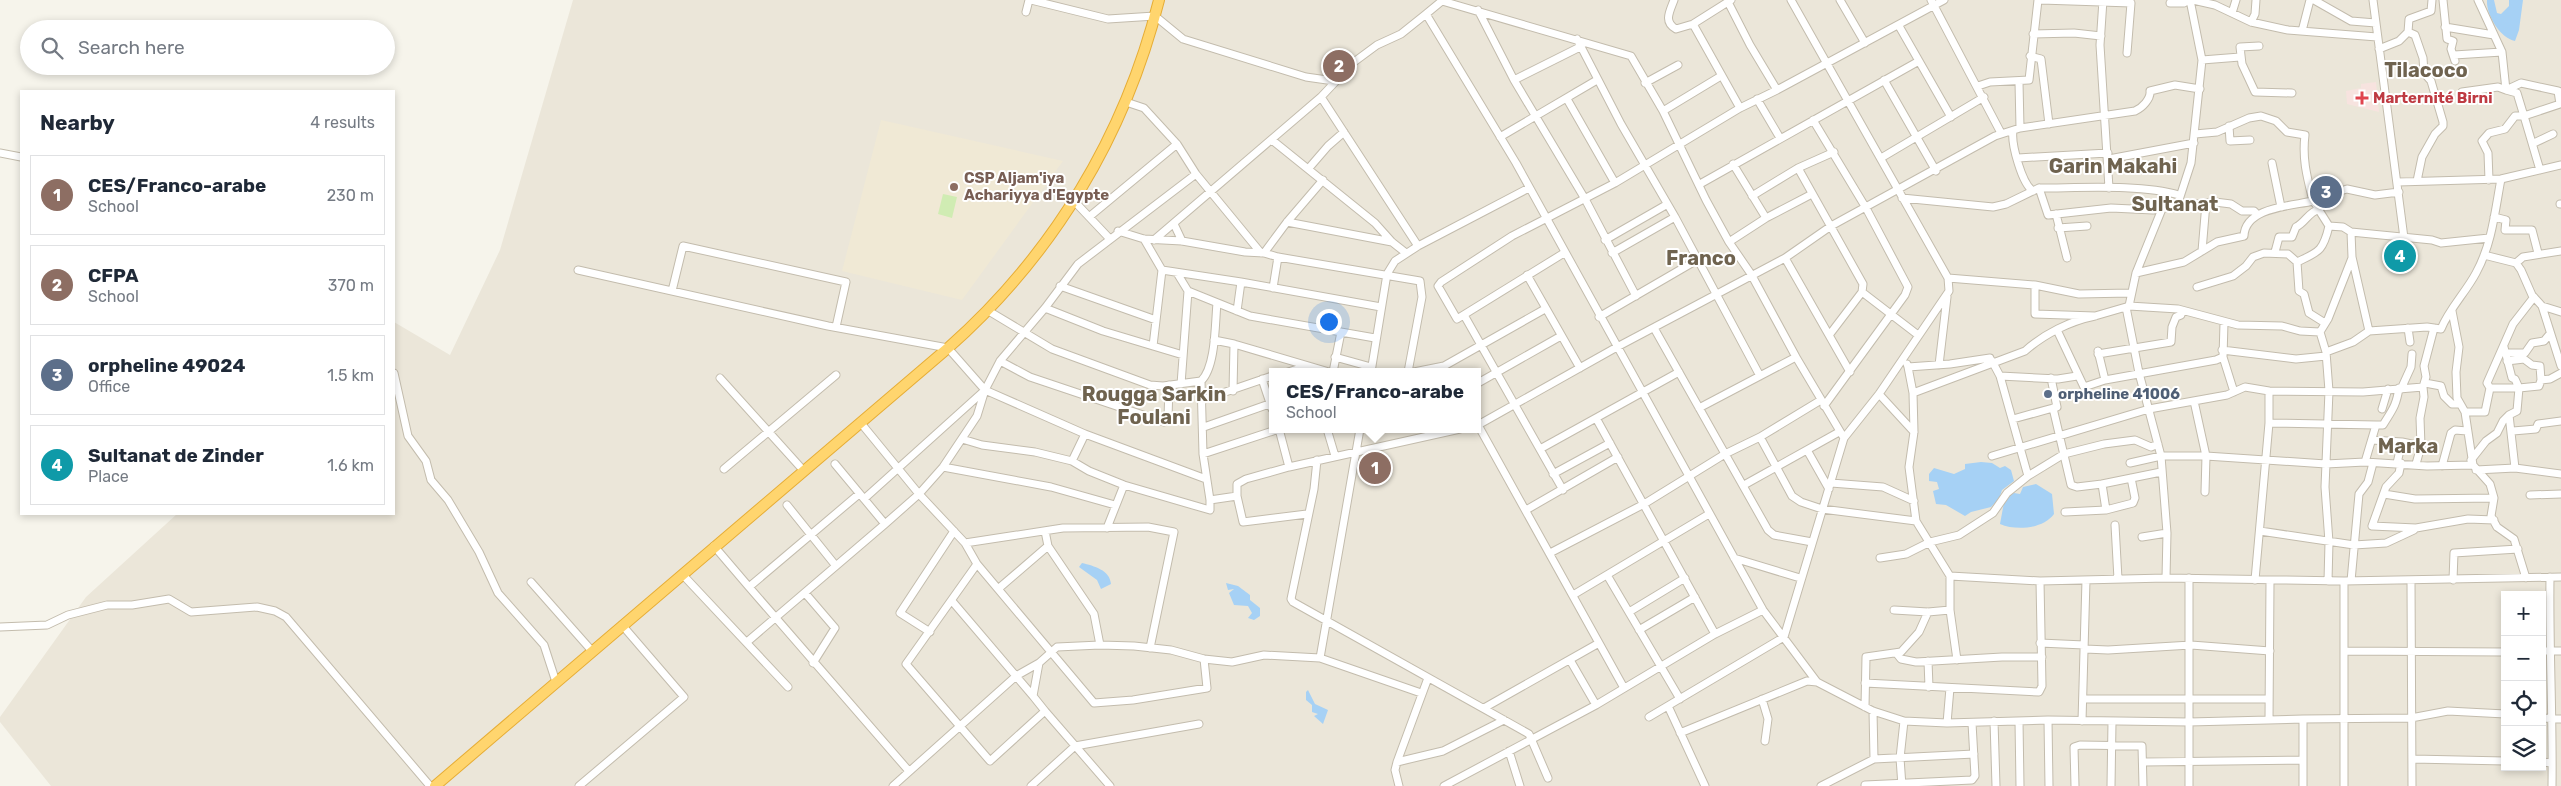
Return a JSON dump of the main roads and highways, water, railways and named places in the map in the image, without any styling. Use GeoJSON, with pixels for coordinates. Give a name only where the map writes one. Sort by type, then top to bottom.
{"type":"FeatureCollection","features":[{"type":"Feature","properties":{"kind":"highway"},"geometry":{"type":"LineString","coordinates":[[435,786],[948,348],[987,310],[1038,252],[1075,202],[1107,144],[1126,102],[1159,0]]}},
{"type":"Feature","properties":{"kind":"water"},"geometry":{"type":"Polygon","coordinates":[[[2487,0],[2494,0],[2497,13],[2501,14],[2509,6],[2509,0],[2523,0],[2519,30],[2515,41],[2499,31],[2491,19],[2487,0]]]}},
{"type":"Feature","properties":{"kind":"water"},"geometry":{"type":"Polygon","coordinates":[[[1992,463],[2000,468],[2005,466],[2011,470],[2014,481],[2002,490],[1999,499],[1991,507],[1971,512],[1965,516],[1946,505],[1936,504],[1933,491],[1939,489],[1937,482],[1929,481],[1929,474],[1934,468],[1954,474],[1965,469],[1965,464],[1992,463]]]}},
{"type":"Feature","properties":{"kind":"water"},"geometry":{"type":"Polygon","coordinates":[[[2036,484],[2052,494],[2054,514],[2036,526],[2014,528],[2000,524],[2005,497],[2014,493],[2020,494],[2023,487],[2036,484]]]}},
{"type":"Feature","properties":{"kind":"water"},"geometry":{"type":"Polygon","coordinates":[[[1082,563],[1105,572],[1111,584],[1101,589],[1097,580],[1079,567],[1082,563]]]}},
{"type":"Feature","properties":{"kind":"water"},"geometry":{"type":"Polygon","coordinates":[[[1226,583],[1238,586],[1250,595],[1250,600],[1260,608],[1260,616],[1254,620],[1248,618],[1252,613],[1248,606],[1234,605],[1229,593],[1234,589],[1228,590],[1226,583]]]}},
{"type":"Feature","properties":{"kind":"water"},"geometry":{"type":"Polygon","coordinates":[[[1308,690],[1315,704],[1328,710],[1323,724],[1314,716],[1318,714],[1312,712],[1312,705],[1306,700],[1306,692],[1308,690]]]}},
{"type":"Feature","properties":{"kind":"place","name":"CFPA"},"geometry":{"type":"Point","coordinates":[1339,66]}},
{"type":"Feature","properties":{"kind":"place","name":"Marternité Birni"},"geometry":{"type":"Point","coordinates":[2362,98]}},
{"type":"Feature","properties":{"kind":"place","name":"CSP Aljam'iya Achariyya d'Egypte"},"geometry":{"type":"Point","coordinates":[954,187]}},
{"type":"Feature","properties":{"kind":"place","name":"orpheline 49024"},"geometry":{"type":"Point","coordinates":[2326,192]}},
{"type":"Feature","properties":{"kind":"place","name":"Sultanat de Zinder"},"geometry":{"type":"Point","coordinates":[2400,256]}},
{"type":"Feature","properties":{"kind":"place","name":"orpheline 41006"},"geometry":{"type":"Point","coordinates":[2048,394]}},
{"type":"Feature","properties":{"kind":"place","name":"CES/Franco-arabe"},"geometry":{"type":"Point","coordinates":[1375,468]}},
{"type":"Feature","properties":{"kind":"district","name":"Tilacoco"},"geometry":{"type":"Point","coordinates":[2426,70]}},
{"type":"Feature","properties":{"kind":"district","name":"Garin Makahi"},"geometry":{"type":"Point","coordinates":[2113,166]}},
{"type":"Feature","properties":{"kind":"district","name":"Sultanat"},"geometry":{"type":"Point","coordinates":[2175,204]}},
{"type":"Feature","properties":{"kind":"district","name":"Franco"},"geometry":{"type":"Point","coordinates":[1701,258]}},
{"type":"Feature","properties":{"kind":"district","name":"Rougga Sarkin Foulani"},"geometry":{"type":"Point","coordinates":[1154,406]}},
{"type":"Feature","properties":{"kind":"district","name":"Marka"},"geometry":{"type":"Point","coordinates":[2408,446]}}]}
